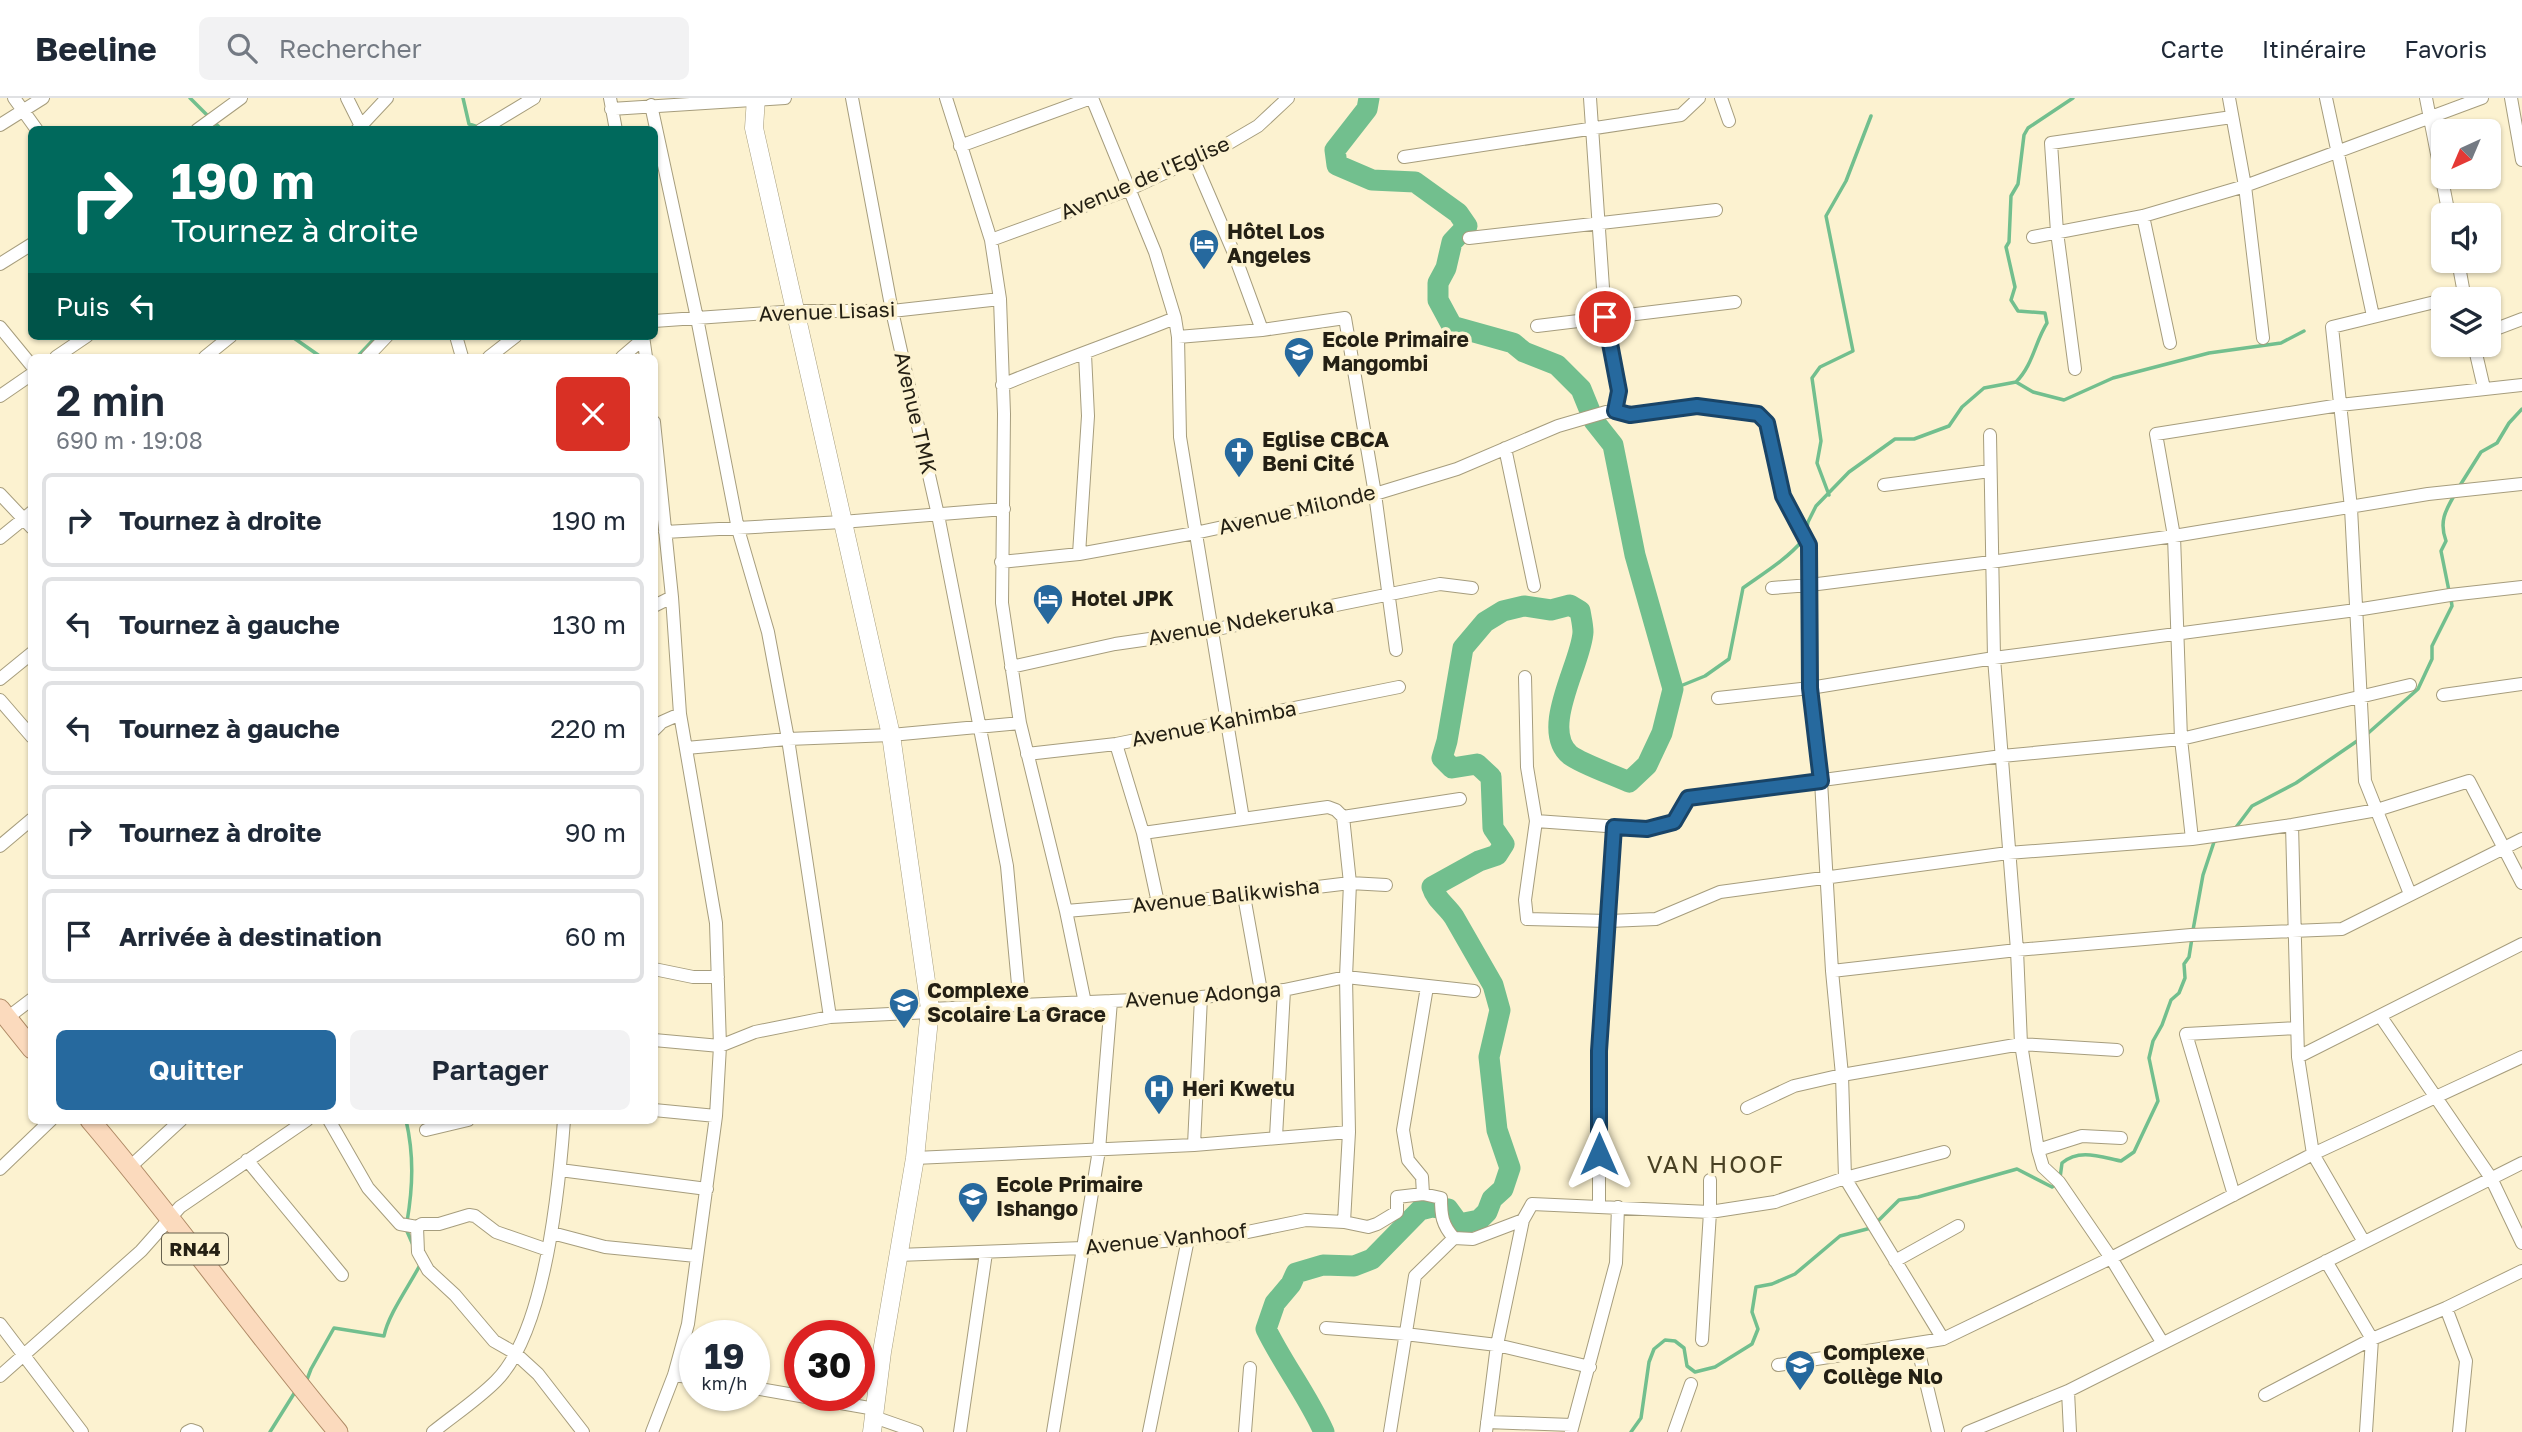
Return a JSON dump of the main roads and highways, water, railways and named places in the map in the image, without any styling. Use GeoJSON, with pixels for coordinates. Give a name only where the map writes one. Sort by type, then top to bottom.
{"type":"FeatureCollection","features":[{"type":"Feature","properties":{"kind":"main road"},"geometry":{"type":"LineString","coordinates":[[4,1013],[28,1044]]}},
{"type":"Feature","properties":{"kind":"main road","name":"RN44"},"geometry":{"type":"LineString","coordinates":[[93,1124],[170,1217],[338,1432]]}},
{"type":"Feature","properties":{"kind":"waterway"},"geometry":{"type":"LineString","coordinates":[[190,98],[218,126]]}},
{"type":"Feature","properties":{"kind":"waterway"},"geometry":{"type":"LineString","coordinates":[[463,98],[469,124],[475,126]]}},
{"type":"Feature","properties":{"kind":"waterway"},"geometry":{"type":"LineString","coordinates":[[1324,1432],[1266,1329],[1275,1303],[1291,1284],[1296,1273],[1323,1265],[1354,1266],[1372,1259],[1420,1210],[1432,1207],[1448,1209],[1459,1224],[1479,1220],[1487,1212],[1492,1199],[1503,1189],[1510,1168],[1497,1130],[1489,1057],[1500,1010],[1493,985],[1454,917],[1432,887],[1479,861],[1497,855],[1504,844],[1493,828],[1491,777],[1477,764],[1452,768],[1442,758],[1463,648],[1485,622],[1503,611],[1524,606],[1551,610],[1570,605],[1580,611],[1583,632],[1581,645],[1560,713],[1562,743],[1575,758],[1629,782],[1647,765],[1662,733],[1673,689],[1635,555],[1613,445],[1594,421],[1581,389],[1557,365],[1524,352],[1513,343],[1452,326],[1438,300],[1438,283],[1446,268],[1452,242],[1467,226],[1458,213],[1415,182],[1372,180],[1337,165],[1335,150],[1367,109],[1369,98]]}},
{"type":"Feature","properties":{"kind":"waterway"},"geometry":{"type":"LineString","coordinates":[[1806,533],[1816,506],[1849,472],[1895,439],[1914,439],[1949,426],[1962,407],[1984,388],[2016,382],[2022,375],[2047,323],[2045,313],[2018,311],[2011,300],[2015,287],[2006,247],[2009,242],[2011,196],[2018,184],[2024,135],[2028,128],[2073,98]]}},
{"type":"Feature","properties":{"kind":"waterway"},"geometry":{"type":"LineString","coordinates":[[1829,495],[1817,463],[1821,441],[1812,378],[1820,367],[1853,351],[1826,216],[1846,181],[1871,116]]}},
{"type":"Feature","properties":{"kind":"waterway"},"geometry":{"type":"LineString","coordinates":[[2016,382],[2033,392],[2064,400],[2113,378],[2209,353],[2281,343],[2304,331]]}},
{"type":"Feature","properties":{"kind":"waterway"},"geometry":{"type":"LineString","coordinates":[[297,340],[317,354]]}},
{"type":"Feature","properties":{"kind":"waterway"},"geometry":{"type":"LineString","coordinates":[[360,354],[373,340]]}},
{"type":"Feature","properties":{"kind":"waterway"},"geometry":{"type":"LineString","coordinates":[[2459,487],[2481,452],[2497,443],[2509,423],[2522,409]]}},
{"type":"Feature","properties":{"kind":"waterway"},"geometry":{"type":"LineString","coordinates":[[2449,591],[2441,551],[2446,541],[2444,517],[2455,494]]}},
{"type":"Feature","properties":{"kind":"waterway"},"geometry":{"type":"LineString","coordinates":[[1673,689],[1705,676],[1729,659],[1743,588],[1783,560],[1803,540]]}},
{"type":"Feature","properties":{"kind":"waterway"},"geometry":{"type":"LineString","coordinates":[[2366,735],[2418,689],[2432,659],[2432,646],[2452,606],[2451,599]]}},
{"type":"Feature","properties":{"kind":"waterway"},"geometry":{"type":"LineString","coordinates":[[2234,830],[2252,806],[2296,783],[2360,739]]}},
{"type":"Feature","properties":{"kind":"waterway"},"geometry":{"type":"LineString","coordinates":[[2193,930],[2203,875],[2216,841]]}},
{"type":"Feature","properties":{"kind":"waterway"},"geometry":{"type":"LineString","coordinates":[[2060,1178],[2062,1163],[2069,1158],[2090,1155],[2121,1161],[2134,1152],[2158,1101],[2149,1058],[2153,1041],[2171,1000],[2179,993],[2185,978],[2184,964],[2189,957],[2192,938]]}},
{"type":"Feature","properties":{"kind":"waterway"},"geometry":{"type":"LineString","coordinates":[[407,1124],[412,1171],[407,1222]]}},
{"type":"Feature","properties":{"kind":"waterway"},"geometry":{"type":"LineString","coordinates":[[1877,1222],[1899,1200],[2017,1169],[2052,1187],[2056,1184]]}},
{"type":"Feature","properties":{"kind":"waterway"},"geometry":{"type":"LineString","coordinates":[[1631,1432],[1641,1418],[1649,1362],[1654,1349],[1665,1340],[1675,1341],[1684,1348],[1687,1366],[1695,1372],[1715,1367],[1752,1344],[1758,1329],[1752,1312],[1756,1287],[1772,1284],[1795,1274],[1840,1236],[1871,1228]]}},
{"type":"Feature","properties":{"kind":"waterway"},"geometry":{"type":"LineString","coordinates":[[406,1229],[413,1245]]}},
{"type":"Feature","properties":{"kind":"waterway"},"geometry":{"type":"LineString","coordinates":[[306,1382],[334,1328],[384,1336],[394,1310],[420,1265]]}},
{"type":"Feature","properties":{"kind":"waterway"},"geometry":{"type":"LineString","coordinates":[[270,1432],[295,1392]]}},
{"type":"Feature","properties":{"kind":"place","name":"Hôtel Los Angeles"},"geometry":{"type":"Point","coordinates":[1204,271]}},
{"type":"Feature","properties":{"kind":"place","name":"Ecole Primaire Mangombi"},"geometry":{"type":"Point","coordinates":[1299,379]}},
{"type":"Feature","properties":{"kind":"place","name":"Eglise CBCA Beni Cité"},"geometry":{"type":"Point","coordinates":[1239,479]}},
{"type":"Feature","properties":{"kind":"place","name":"Hotel JPK"},"geometry":{"type":"Point","coordinates":[1048,626]}},
{"type":"Feature","properties":{"kind":"place","name":"Complexe Scolaire La Grace"},"geometry":{"type":"Point","coordinates":[904,1030]}},
{"type":"Feature","properties":{"kind":"place","name":"Heri Kwetu"},"geometry":{"type":"Point","coordinates":[1159,1116]}},
{"type":"Feature","properties":{"kind":"place","name":"Ecole Primaire Ishango"},"geometry":{"type":"Point","coordinates":[973,1224]}},
{"type":"Feature","properties":{"kind":"place","name":"Complexe Collège Nlo"},"geometry":{"type":"Point","coordinates":[1800,1392]}},
{"type":"Feature","properties":{"kind":"district","name":"VAN HOOF"},"geometry":{"type":"Point","coordinates":[1716,1165]}}]}
